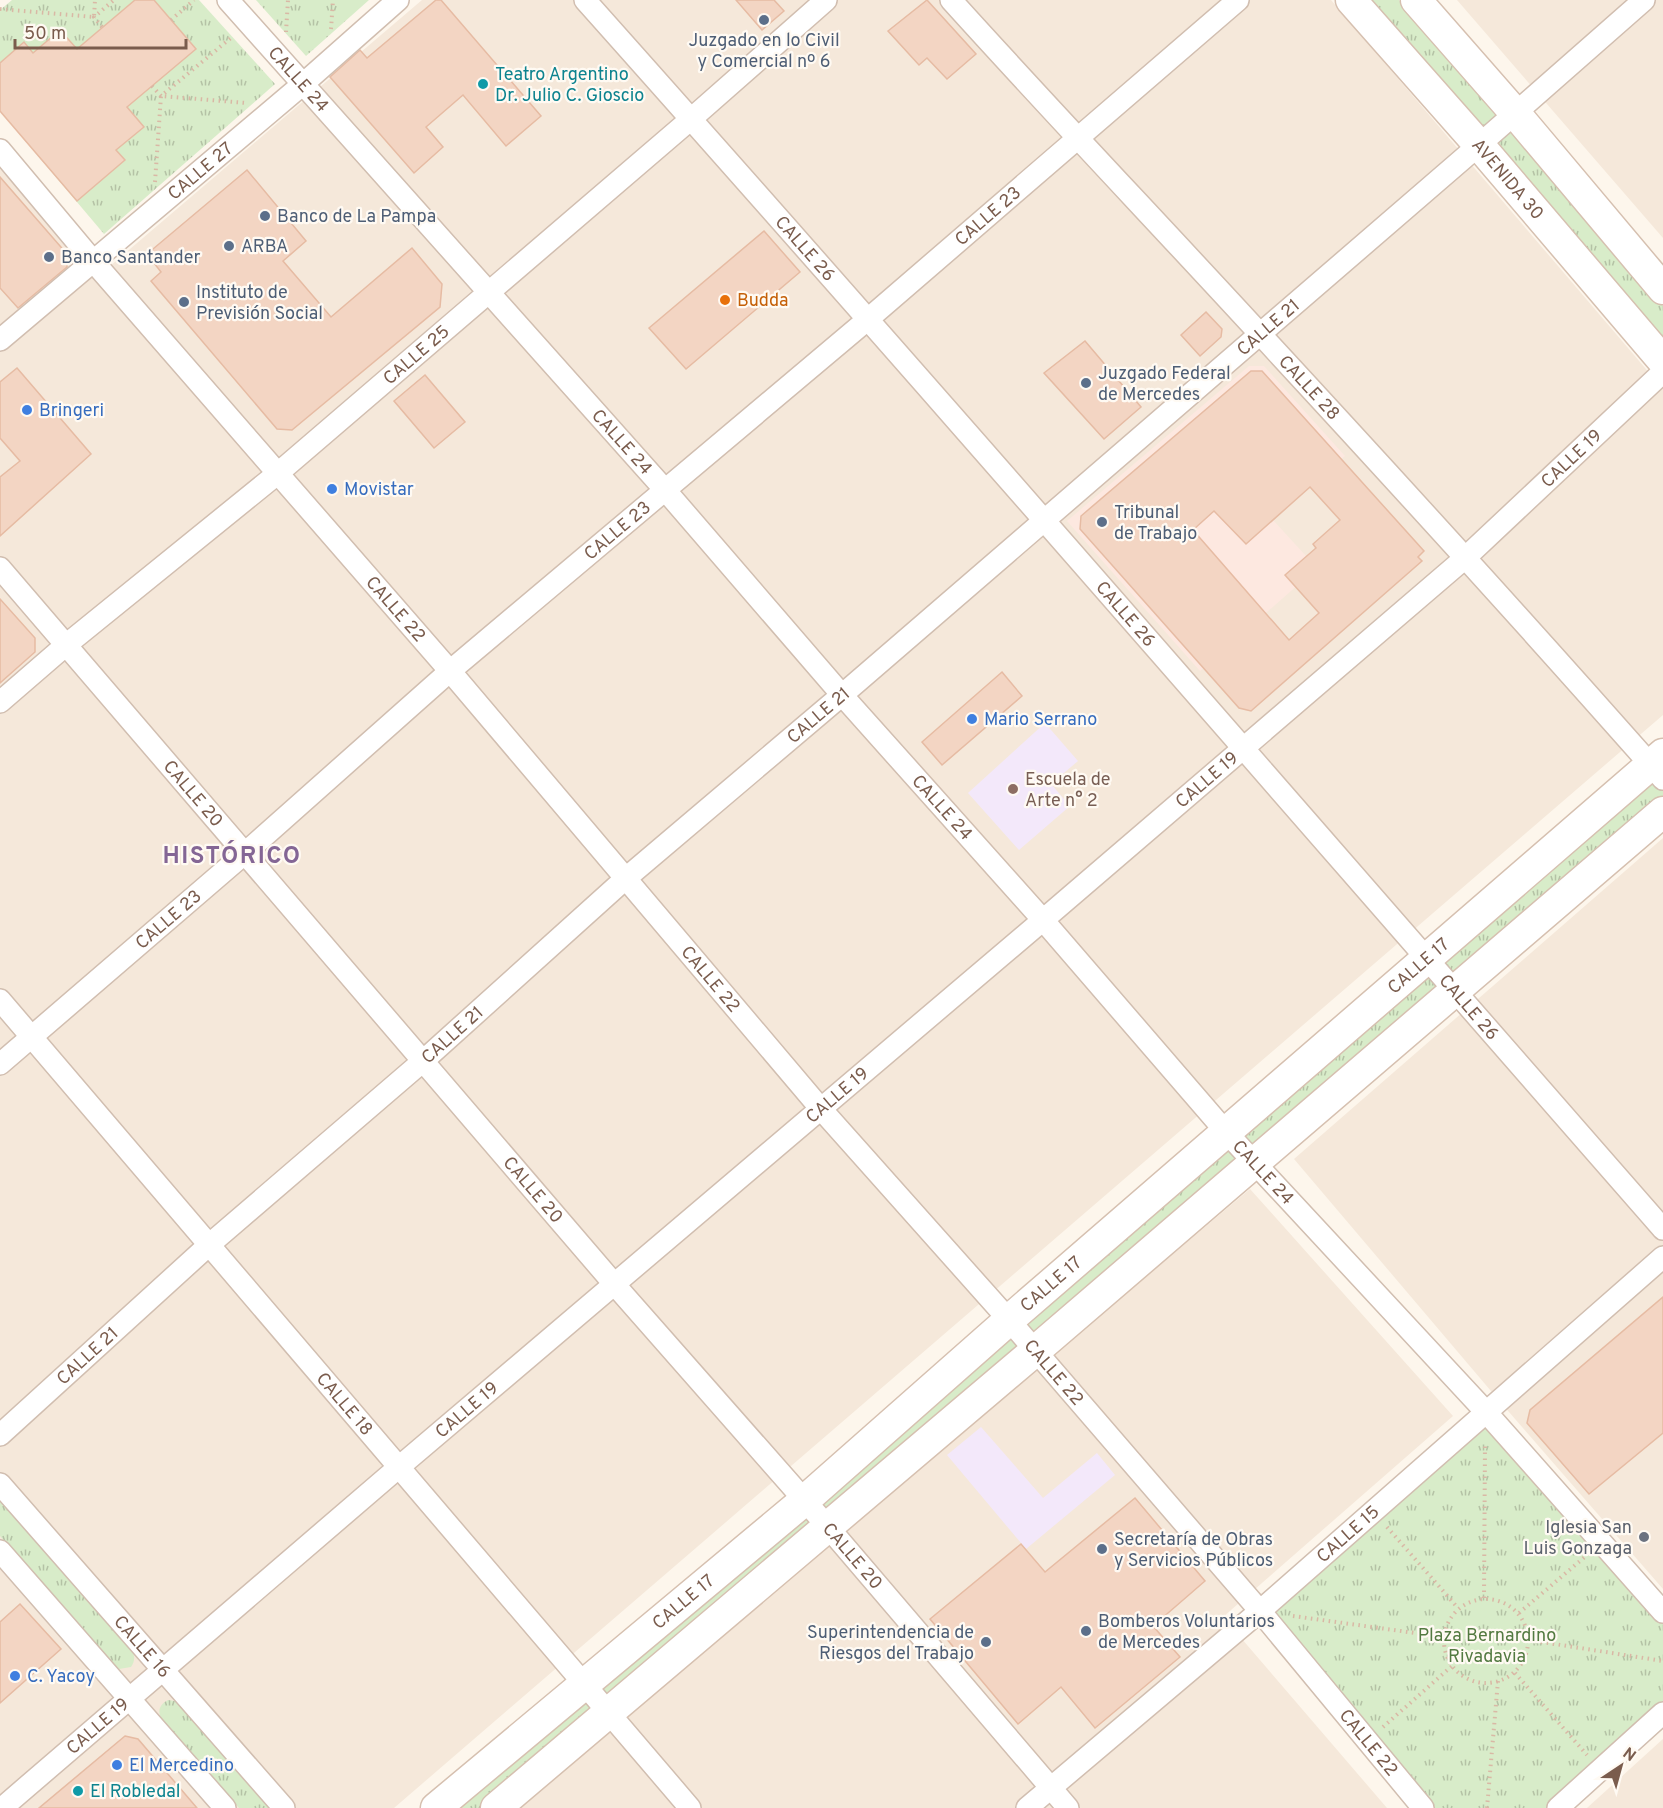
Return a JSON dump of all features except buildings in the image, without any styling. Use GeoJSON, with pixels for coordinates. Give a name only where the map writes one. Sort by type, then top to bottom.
{"type":"FeatureCollection","features":[{"type":"Feature","properties":{"kind":"main road","name":"AVENIDA 30"},"geometry":{"type":"LineString","coordinates":[[1351,0],[1663,360]]}},
{"type":"Feature","properties":{"kind":"main road"},"geometry":{"type":"LineString","coordinates":[[1416,0],[1515,113],[1663,289]]}},
{"type":"Feature","properties":{"kind":"main road","name":"CALLE 17"},"geometry":{"type":"LineString","coordinates":[[436,1808],[805,1500],[1226,1132],[1659,766]]}},
{"type":"Feature","properties":{"kind":"main road","name":"CALLE 17"},"geometry":{"type":"LineString","coordinates":[[496,1808],[1035,1351],[1663,812]]}},
{"type":"Feature","properties":{"kind":"street","name":"CALLE 24"},"geometry":{"type":"LineString","coordinates":[[228,0],[489,290],[842,695],[1043,920],[1226,1132],[1486,1412],[1663,1612]]}},
{"type":"Feature","properties":{"kind":"street","name":"CALLE 27"},"geometry":{"type":"LineString","coordinates":[[0,340],[303,84],[398,0]]}},
{"type":"Feature","properties":{"kind":"street","name":"CALLE 26"},"geometry":{"type":"LineString","coordinates":[[585,0],[1045,520],[1663,1229]]}},
{"type":"Feature","properties":{"kind":"street","name":"CALLE 25"},"geometry":{"type":"LineString","coordinates":[[0,702],[66,645],[277,474],[691,119],[826,0]]}},
{"type":"Feature","properties":{"kind":"street","name":"CALLE 28"},"geometry":{"type":"LineString","coordinates":[[951,0],[1077,139],[1260,333],[1659,766]]}},
{"type":"Feature","properties":{"kind":"street","name":"CALLE 23"},"geometry":{"type":"LineString","coordinates":[[0,1064],[244,854],[450,671],[666,491],[1239,0]]}},
{"type":"Feature","properties":{"kind":"street","name":"CALLE 21"},"geometry":{"type":"LineString","coordinates":[[0,1435],[210,1244],[423,1061],[625,879],[1045,520],[1644,0]]}},
{"type":"Feature","properties":{"kind":"street","name":"CALLE 22"},"geometry":{"type":"LineString","coordinates":[[0,150],[93,261],[450,671],[821,1109],[1009,1320],[1260,1611],[1423,1808]]}},
{"type":"Feature","properties":{"kind":"street","name":"CALLE 19"},"geometry":{"type":"LineString","coordinates":[[2,1808],[1465,558],[1663,372]]}},
{"type":"Feature","properties":{"kind":"street","name":"CALLE 20"},"geometry":{"type":"LineString","coordinates":[[0,568],[615,1285],[805,1500],[1068,1808]]}},
{"type":"Feature","properties":{"kind":"street","name":"CALLE 18"},"geometry":{"type":"LineString","coordinates":[[0,1000],[690,1808]]}},
{"type":"Feature","properties":{"kind":"street","name":"CALLE 15"},"geometry":{"type":"LineString","coordinates":[[1027,1808],[1260,1611],[1663,1257]]}},
{"type":"Feature","properties":{"kind":"street","name":"CALLE 16"},"geometry":{"type":"LineString","coordinates":[[0,1484],[284,1808]]}},
{"type":"Feature","properties":{"kind":"street"},"geometry":{"type":"LineString","coordinates":[[0,1551],[225,1808]]}},
{"type":"Feature","properties":{"kind":"street"},"geometry":{"type":"LineString","coordinates":[[1558,1808],[1663,1713]]}},
{"type":"Feature","properties":{"kind":"path"},"geometry":{"type":"LineString","coordinates":[[95,0],[94,17],[102,27]]}},
{"type":"Feature","properties":{"kind":"path"},"geometry":{"type":"LineString","coordinates":[[0,9],[94,17],[114,0]]}},
{"type":"Feature","properties":{"kind":"path"},"geometry":{"type":"LineString","coordinates":[[171,20],[194,0]]}},
{"type":"Feature","properties":{"kind":"path"},"geometry":{"type":"LineString","coordinates":[[286,38],[288,0]]}},
{"type":"Feature","properties":{"kind":"path"},"geometry":{"type":"LineString","coordinates":[[330,39],[333,0]]}},
{"type":"Feature","properties":{"kind":"path"},"geometry":{"type":"LineString","coordinates":[[154,184],[161,96],[234,34]]}},
{"type":"Feature","properties":{"kind":"path"},"geometry":{"type":"LineString","coordinates":[[152,86],[161,96],[257,104]]}},
{"type":"Feature","properties":{"kind":"path"},"geometry":{"type":"LineString","coordinates":[[1484,1598],[1486,1412]]}},
{"type":"Feature","properties":{"kind":"path"},"geometry":{"type":"LineString","coordinates":[[1373,1511],[1458,1608]]}},
{"type":"Feature","properties":{"kind":"path"},"geometry":{"type":"LineString","coordinates":[[1519,1613],[1601,1542]]}},
{"type":"Feature","properties":{"kind":"path"},"geometry":{"type":"LineString","coordinates":[[1484,1598],[1497,1599],[1509,1604],[1519,1613],[1528,1630],[1527,1652],[1522,1663],[1515,1673],[1498,1682],[1473,1681],[1462,1676],[1452,1666],[1444,1648],[1444,1637],[1451,1616],[1458,1608],[1470,1601],[1484,1598]]}},
{"type":"Feature","properties":{"kind":"path"},"geometry":{"type":"LineString","coordinates":[[1260,1611],[1444,1637]]}},
{"type":"Feature","properties":{"kind":"path"},"geometry":{"type":"LineString","coordinates":[[1529,1640],[1663,1660]]}},
{"type":"Feature","properties":{"kind":"path"},"geometry":{"type":"LineString","coordinates":[[1367,1740],[1452,1666]]}},
{"type":"Feature","properties":{"kind":"path"},"geometry":{"type":"LineString","coordinates":[[1515,1673],[1600,1770]]}},
{"type":"Feature","properties":{"kind":"path"},"geometry":{"type":"LineString","coordinates":[[1487,1808],[1498,1682]]}},
{"type":"Feature","properties":{"kind":"shaded area"},"geometry":{"type":"Polygon","coordinates":[[[422,0],[1331,0],[1663,389],[1663,715],[394,1808],[0,1808],[0,169],[96,278],[422,0]]]}},
{"type":"Feature","properties":{"kind":"shaded area"},"geometry":{"type":"Polygon","coordinates":[[[1457,0],[1663,0],[1663,238],[1457,0]]]}},
{"type":"Feature","properties":{"kind":"shaded area"},"geometry":{"type":"Polygon","coordinates":[[[1249,366],[1264,366],[1345,456],[1273,520],[1317,568],[1200,671],[1067,521],[1249,366]]]}},
{"type":"Feature","properties":{"kind":"shaded area","name":"Escuela de Arte n° 2"},"geometry":{"type":"Polygon","coordinates":[[[1045,723],[1078,761],[1051,784],[1070,806],[1019,850],[968,793],[1045,723]]]}},
{"type":"Feature","properties":{"kind":"shaded area"},"geometry":{"type":"Polygon","coordinates":[[[1663,838],[1663,1589],[1294,1159],[1663,838]]]}},
{"type":"Feature","properties":{"kind":"shaded area"},"geometry":{"type":"Polygon","coordinates":[[[1250,1189],[1453,1416],[1223,1617],[1387,1808],[517,1808],[1250,1189]]]}},
{"type":"Feature","properties":{"kind":"shaded area"},"geometry":{"type":"Polygon","coordinates":[[[981,1427],[1043,1498],[1097,1453],[1115,1475],[1026,1549],[947,1455],[981,1427]]]}},
{"type":"Feature","properties":{"kind":"shaded area"},"geometry":{"type":"Polygon","coordinates":[[[1663,1739],[1663,1808],[1587,1808],[1663,1739]]]}},
{"type":"Feature","properties":{"kind":"green space"},"geometry":{"type":"Polygon","coordinates":[[[12,0],[199,0],[275,84],[104,234],[0,111],[0,10],[12,0]]]}},
{"type":"Feature","properties":{"kind":"green space"},"geometry":{"type":"Polygon","coordinates":[[[256,0],[369,0],[306,56],[256,0]]]}},
{"type":"Feature","properties":{"kind":"green space"},"geometry":{"type":"Polygon","coordinates":[[[1371,0],[1399,0],[1663,306],[1663,337],[1371,0]]]}},
{"type":"Feature","properties":{"kind":"green space"},"geometry":{"type":"Polygon","coordinates":[[[1663,758],[1663,801],[481,1808],[448,1808],[1663,758]]]}},
{"type":"Feature","properties":{"kind":"green space","name":"Plaza Bernardino Rivadavia"},"geometry":{"type":"Polygon","coordinates":[[[1486,1412],[1663,1612],[1663,1713],[1558,1808],[1423,1808],[1260,1611],[1486,1412]]]}},
{"type":"Feature","properties":{"kind":"green space"},"geometry":{"type":"Polygon","coordinates":[[[0,1499],[132,1650],[134,1659],[131,1667],[119,1669],[114,1666],[0,1536],[0,1499]]]}},
{"type":"Feature","properties":{"kind":"green space"},"geometry":{"type":"Polygon","coordinates":[[[168,1700],[180,1704],[271,1808],[239,1808],[162,1720],[160,1708],[168,1700]]]}},
{"type":"Feature","properties":{"kind":"place","name":"Juzgado en lo Civil y Comercial nº 6"},"geometry":{"type":"Point","coordinates":[764,20]}},
{"type":"Feature","properties":{"kind":"place","name":"Teatro Argentino Dr. Julio C. Gioscio"},"geometry":{"type":"Point","coordinates":[483,84]}},
{"type":"Feature","properties":{"kind":"place","name":"Banco de La Pampa"},"geometry":{"type":"Point","coordinates":[265,216]}},
{"type":"Feature","properties":{"kind":"place","name":"ARBA"},"geometry":{"type":"Point","coordinates":[229,246]}},
{"type":"Feature","properties":{"kind":"place","name":"Banco Santander"},"geometry":{"type":"Point","coordinates":[49,257]}},
{"type":"Feature","properties":{"kind":"place","name":"Budda"},"geometry":{"type":"Point","coordinates":[725,300]}},
{"type":"Feature","properties":{"kind":"place","name":"Instituto de Previsión Social"},"geometry":{"type":"Point","coordinates":[184,302]}},
{"type":"Feature","properties":{"kind":"place","name":"Juzgado Federal de Mercedes"},"geometry":{"type":"Point","coordinates":[1086,383]}},
{"type":"Feature","properties":{"kind":"place","name":"Bringeri"},"geometry":{"type":"Point","coordinates":[27,410]}},
{"type":"Feature","properties":{"kind":"place","name":"Movistar"},"geometry":{"type":"Point","coordinates":[332,489]}},
{"type":"Feature","properties":{"kind":"place","name":"Tribunal de Trabajo"},"geometry":{"type":"Point","coordinates":[1102,522]}},
{"type":"Feature","properties":{"kind":"place","name":"Mario Serrano"},"geometry":{"type":"Point","coordinates":[972,719]}},
{"type":"Feature","properties":{"kind":"place","name":"Escuela de Arte n° 2"},"geometry":{"type":"Point","coordinates":[1013,789]}},
{"type":"Feature","properties":{"kind":"place","name":"Iglesia San Luis Gonzaga"},"geometry":{"type":"Point","coordinates":[1644,1537]}},
{"type":"Feature","properties":{"kind":"place","name":"Secretaría de Obras y Servicios Públicos"},"geometry":{"type":"Point","coordinates":[1102,1549]}},
{"type":"Feature","properties":{"kind":"place","name":"Bomberos Voluntarios de Mercedes"},"geometry":{"type":"Point","coordinates":[1086,1631]}},
{"type":"Feature","properties":{"kind":"place","name":"Superintendencia de Riesgos del Trabajo"},"geometry":{"type":"Point","coordinates":[986,1642]}},
{"type":"Feature","properties":{"kind":"place","name":"C. Yacoy"},"geometry":{"type":"Point","coordinates":[15,1676]}},
{"type":"Feature","properties":{"kind":"place","name":"El Mercedino"},"geometry":{"type":"Point","coordinates":[117,1765]}},
{"type":"Feature","properties":{"kind":"place","name":"El Robledal"},"geometry":{"type":"Point","coordinates":[78,1791]}},
{"type":"Feature","properties":{"kind":"district","name":"HISTÓRICO"},"geometry":{"type":"Point","coordinates":[232,855]}}]}
